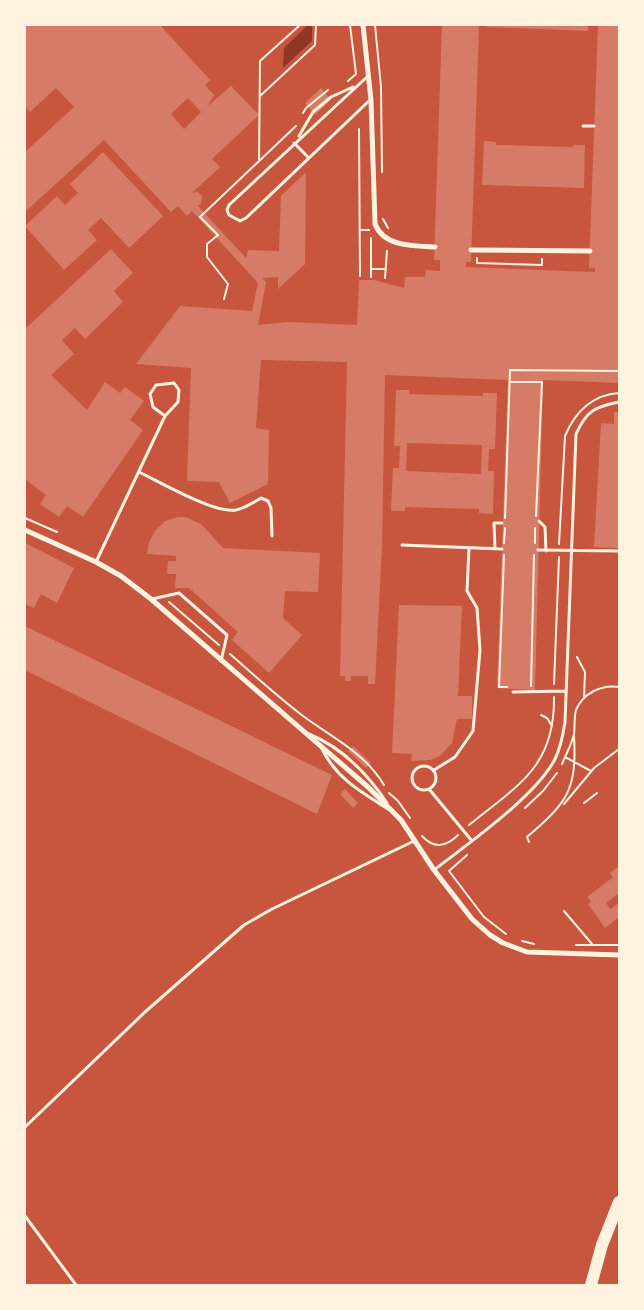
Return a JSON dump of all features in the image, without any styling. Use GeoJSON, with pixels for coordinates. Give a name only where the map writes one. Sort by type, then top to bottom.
{"type":"FeatureCollection","features":[{"type":"Feature","properties":{"kind":"highway"},"geometry":{"type":"LineString","coordinates":[[591,1285],[602,1245],[619,1202]]}},
{"type":"Feature","properties":{"kind":"street"},"geometry":{"type":"LineString","coordinates":[[363,25],[371,100],[376,228],[392,241],[406,246],[434,247]]}},
{"type":"Feature","properties":{"kind":"street"},"geometry":{"type":"LineString","coordinates":[[471,250],[590,251]]}},
{"type":"Feature","properties":{"kind":"street"},"geometry":{"type":"LineString","coordinates":[[25,530],[96,562],[121,576],[151,599],[388,804],[401,819],[434,870],[472,919],[503,943],[527,952],[541,954],[619,955]]}},
{"type":"Feature","properties":{"kind":"lane"},"geometry":{"type":"LineString","coordinates":[[368,75],[229,205],[228,215],[240,221],[246,218],[371,100]]}},
{"type":"Feature","properties":{"kind":"lane"},"geometry":{"type":"LineString","coordinates":[[294,143],[313,112],[331,97],[355,86]]}},
{"type":"Feature","properties":{"kind":"lane"},"geometry":{"type":"LineString","coordinates":[[583,126],[594,126]]}},
{"type":"Feature","properties":{"kind":"lane"},"geometry":{"type":"LineString","coordinates":[[294,143],[310,158]]}},
{"type":"Feature","properties":{"kind":"lane"},"geometry":{"type":"LineString","coordinates":[[96,562],[165,416],[173,409],[180,396],[174,382],[156,385],[150,394],[153,407],[165,416]]}},
{"type":"Feature","properties":{"kind":"lane"},"geometry":{"type":"LineString","coordinates":[[434,870],[472,841],[539,782],[548,770],[563,738],[576,434],[581,423],[594,408],[619,402]]}},
{"type":"Feature","properties":{"kind":"lane"},"geometry":{"type":"LineString","coordinates":[[139,472],[199,501],[225,510],[236,510],[261,498],[268,501],[272,508],[272,536]]}},
{"type":"Feature","properties":{"kind":"lane"},"geometry":{"type":"LineString","coordinates":[[539,521],[545,527],[546,551]]}},
{"type":"Feature","properties":{"kind":"lane"},"geometry":{"type":"LineString","coordinates":[[495,549],[494,523],[502,523]]}},
{"type":"Feature","properties":{"kind":"lane"},"geometry":{"type":"LineString","coordinates":[[402,545],[502,549]]}},
{"type":"Feature","properties":{"kind":"lane"},"geometry":{"type":"LineString","coordinates":[[434,770],[456,757],[473,731],[480,650],[477,608],[466,591],[469,548]]}},
{"type":"Feature","properties":{"kind":"lane"},"geometry":{"type":"LineString","coordinates":[[538,550],[619,551]]}},
{"type":"Feature","properties":{"kind":"lane"},"geometry":{"type":"LineString","coordinates":[[151,599],[179,593],[227,635],[221,661]]}},
{"type":"Feature","properties":{"kind":"lane"},"geometry":{"type":"LineString","coordinates":[[513,692],[566,691]]}},
{"type":"Feature","properties":{"kind":"lane"},"geometry":{"type":"LineString","coordinates":[[304,732],[324,740],[354,763],[388,804]]}},
{"type":"Feature","properties":{"kind":"lane"},"geometry":{"type":"LineString","coordinates":[[320,746],[339,776],[401,819]]}},
{"type":"Feature","properties":{"kind":"lane"},"geometry":{"type":"LineString","coordinates":[[429,789],[437,779],[434,770],[426,765],[420,766],[412,776],[417,788],[429,789],[472,841]]}},
{"type":"Feature","properties":{"kind":"lane"},"geometry":{"type":"LineString","coordinates":[[25,1127],[145,1012],[244,925],[272,909],[414,841]]}},
{"type":"Feature","properties":{"kind":"lane"},"geometry":{"type":"LineString","coordinates":[[25,1216],[76,1285]]}},
{"type":"Feature","properties":{"kind":"path"},"geometry":{"type":"LineString","coordinates":[[259,160],[260,62],[300,25]]}},
{"type":"Feature","properties":{"kind":"path"},"geometry":{"type":"LineString","coordinates":[[260,96],[315,45],[316,25]]}},
{"type":"Feature","properties":{"kind":"path"},"geometry":{"type":"LineString","coordinates":[[348,82],[356,74],[350,25]]}},
{"type":"Feature","properties":{"kind":"path"},"geometry":{"type":"LineString","coordinates":[[375,25],[381,88],[382,179]]}},
{"type":"Feature","properties":{"kind":"path"},"geometry":{"type":"LineString","coordinates":[[303,114],[306,108],[322,92],[333,90]]}},
{"type":"Feature","properties":{"kind":"path"},"geometry":{"type":"LineString","coordinates":[[224,299],[228,284],[207,257],[207,244],[218,234],[200,217],[299,120]]}},
{"type":"Feature","properties":{"kind":"path"},"geometry":{"type":"LineString","coordinates":[[359,129],[360,276]]}},
{"type":"Feature","properties":{"kind":"path"},"geometry":{"type":"LineString","coordinates":[[383,219],[392,231]]}},
{"type":"Feature","properties":{"kind":"path"},"geometry":{"type":"LineString","coordinates":[[360,230],[369,230]]}},
{"type":"Feature","properties":{"kind":"path"},"geometry":{"type":"LineString","coordinates":[[371,277],[372,238]]}},
{"type":"Feature","properties":{"kind":"path"},"geometry":{"type":"LineString","coordinates":[[385,278],[387,251]]}},
{"type":"Feature","properties":{"kind":"path"},"geometry":{"type":"LineString","coordinates":[[478,254],[477,263],[542,264],[542,257]]}},
{"type":"Feature","properties":{"kind":"path"},"geometry":{"type":"LineString","coordinates":[[372,268],[386,269]]}},
{"type":"Feature","properties":{"kind":"path"},"geometry":{"type":"LineString","coordinates":[[515,687],[499,687],[510,370],[619,371]]}},
{"type":"Feature","properties":{"kind":"path"},"geometry":{"type":"LineString","coordinates":[[510,382],[542,382],[530,687]]}},
{"type":"Feature","properties":{"kind":"path"},"geometry":{"type":"LineString","coordinates":[[418,831],[431,844],[439,846],[453,840],[531,774],[544,752],[552,726],[565,436],[571,422],[591,401],[605,394],[619,393]]}},
{"type":"Feature","properties":{"kind":"path"},"geometry":{"type":"LineString","coordinates":[[25,518],[57,532]]}},
{"type":"Feature","properties":{"kind":"path"},"geometry":{"type":"LineString","coordinates":[[166,600],[302,715],[342,741],[367,762],[411,820]]}},
{"type":"Feature","properties":{"kind":"path"},"geometry":{"type":"LineString","coordinates":[[577,657],[585,672],[584,698]]}},
{"type":"Feature","properties":{"kind":"path"},"geometry":{"type":"LineString","coordinates":[[560,808],[570,791],[575,762],[574,735],[576,710],[584,698],[597,689],[612,686],[619,687]]}},
{"type":"Feature","properties":{"kind":"path"},"geometry":{"type":"LineString","coordinates":[[541,716],[547,718],[552,726]]}},
{"type":"Feature","properties":{"kind":"path"},"geometry":{"type":"LineString","coordinates":[[562,764],[574,735]]}},
{"type":"Feature","properties":{"kind":"path"},"geometry":{"type":"LineString","coordinates":[[529,842],[527,837],[560,808],[591,771],[619,749]]}},
{"type":"Feature","properties":{"kind":"path"},"geometry":{"type":"LineString","coordinates":[[565,757],[591,771]]}},
{"type":"Feature","properties":{"kind":"path"},"geometry":{"type":"LineString","coordinates":[[520,811],[543,791],[557,773]]}},
{"type":"Feature","properties":{"kind":"path"},"geometry":{"type":"LineString","coordinates":[[584,803],[597,793]]}},
{"type":"Feature","properties":{"kind":"path"},"geometry":{"type":"LineString","coordinates":[[472,851],[449,871],[484,917],[508,936]]}},
{"type":"Feature","properties":{"kind":"path"},"geometry":{"type":"LineString","coordinates":[[564,911],[599,955]]}},
{"type":"Feature","properties":{"kind":"path"},"geometry":{"type":"LineString","coordinates":[[518,940],[535,944]]}},
{"type":"Feature","properties":{"kind":"path"},"geometry":{"type":"LineString","coordinates":[[573,945],[619,945]]}},
{"type":"Feature","properties":{"kind":"shaded area"},"geometry":{"type":"Polygon","coordinates":[[[308,25],[312,25],[312,41],[283,68],[284,48],[308,25]]]}},
{"type":"Feature","properties":{"kind":"building"},"geometry":{"type":"Polygon","coordinates":[[[25,25],[160,25],[210,80],[205,85],[214,95],[208,106],[231,86],[259,115],[212,159],[220,167],[192,193],[198,192],[202,196],[201,203],[198,206],[246,258],[248,250],[279,251],[281,196],[306,172],[305,264],[278,289],[278,277],[262,278],[266,282],[258,325],[289,322],[357,325],[359,280],[374,280],[404,288],[405,277],[425,277],[426,270],[440,271],[440,260],[434,260],[442,25],[479,25],[471,262],[466,262],[466,267],[595,272],[595,268],[589,268],[598,25],[619,25],[619,383],[543,380],[535,690],[497,688],[508,380],[385,375],[382,547],[375,684],[368,684],[368,676],[351,676],[351,681],[345,681],[345,676],[340,676],[347,362],[261,360],[256,428],[269,430],[268,484],[230,503],[219,482],[187,481],[191,368],[136,364],[180,306],[252,311],[258,283],[192,211],[187,216],[178,206],[171,212],[104,140],[25,212],[25,152],[74,107],[56,88],[30,112],[25,106],[25,25]],[[188,98],[171,114],[184,129],[201,112],[188,98]]]}},
{"type":"Feature","properties":{"kind":"building"},"geometry":{"type":"Polygon","coordinates":[[[487,25],[588,25],[588,31],[487,27],[487,25]]]}},
{"type":"Feature","properties":{"kind":"building"},"geometry":{"type":"Polygon","coordinates":[[[321,88],[331,100],[315,115],[305,103],[321,88]]]}},
{"type":"Feature","properties":{"kind":"building"},"geometry":{"type":"Polygon","coordinates":[[[484,141],[496,142],[496,145],[573,147],[573,145],[585,145],[584,188],[482,185],[484,141]]]}},
{"type":"Feature","properties":{"kind":"building"},"geometry":{"type":"Polygon","coordinates":[[[103,152],[163,216],[129,248],[101,218],[88,230],[97,240],[64,270],[25,226],[57,196],[65,205],[78,193],[70,184],[103,152]]]}},
{"type":"Feature","properties":{"kind":"building"},"geometry":{"type":"Polygon","coordinates":[[[111,249],[133,273],[114,291],[123,302],[85,339],[75,328],[62,340],[74,354],[51,375],[87,410],[105,382],[120,393],[125,387],[144,401],[130,420],[143,430],[83,517],[67,506],[59,517],[40,504],[46,495],[25,479],[25,329],[111,249]]]}},
{"type":"Feature","properties":{"kind":"building"},"geometry":{"type":"Polygon","coordinates":[[[396,390],[409,390],[409,394],[483,396],[483,393],[497,393],[495,449],[489,449],[488,471],[494,471],[493,514],[479,513],[479,509],[405,507],[405,511],[391,511],[393,468],[399,468],[400,446],[394,446],[396,390]],[[407,443],[406,471],[481,474],[482,445],[407,443]]]}},
{"type":"Feature","properties":{"kind":"building"},"geometry":{"type":"Polygon","coordinates":[[[614,412],[619,412],[619,548],[594,547],[601,423],[614,424],[614,412]]]}},
{"type":"Feature","properties":{"kind":"building"},"geometry":{"type":"Polygon","coordinates":[[[186,517],[202,525],[223,548],[320,553],[318,592],[285,591],[283,618],[302,635],[269,673],[232,640],[238,632],[189,588],[175,588],[176,574],[167,574],[168,561],[176,561],[176,556],[147,554],[149,542],[155,531],[165,521],[186,517]]]}},
{"type":"Feature","properties":{"kind":"building"},"geometry":{"type":"Polygon","coordinates":[[[25,543],[74,568],[57,603],[41,594],[34,608],[25,604],[25,543]]]}},
{"type":"Feature","properties":{"kind":"building"},"geometry":{"type":"Polygon","coordinates":[[[399,605],[462,606],[458,696],[472,696],[472,719],[457,719],[452,743],[440,756],[430,760],[411,761],[412,754],[392,753],[399,605]]]}},
{"type":"Feature","properties":{"kind":"building"},"geometry":{"type":"Polygon","coordinates":[[[25,626],[332,775],[317,814],[25,670],[25,626]]]}},
{"type":"Feature","properties":{"kind":"building"},"geometry":{"type":"Polygon","coordinates":[[[353,746],[371,763],[366,768],[348,751],[353,746]]]}},
{"type":"Feature","properties":{"kind":"building"},"geometry":{"type":"Polygon","coordinates":[[[345,789],[358,803],[353,808],[340,794],[345,789]]]}},
{"type":"Feature","properties":{"kind":"building"},"geometry":{"type":"Polygon","coordinates":[[[619,866],[619,893],[606,903],[610,909],[619,903],[619,919],[605,928],[588,904],[591,901],[587,897],[613,877],[610,873],[619,866]]]}}]}
